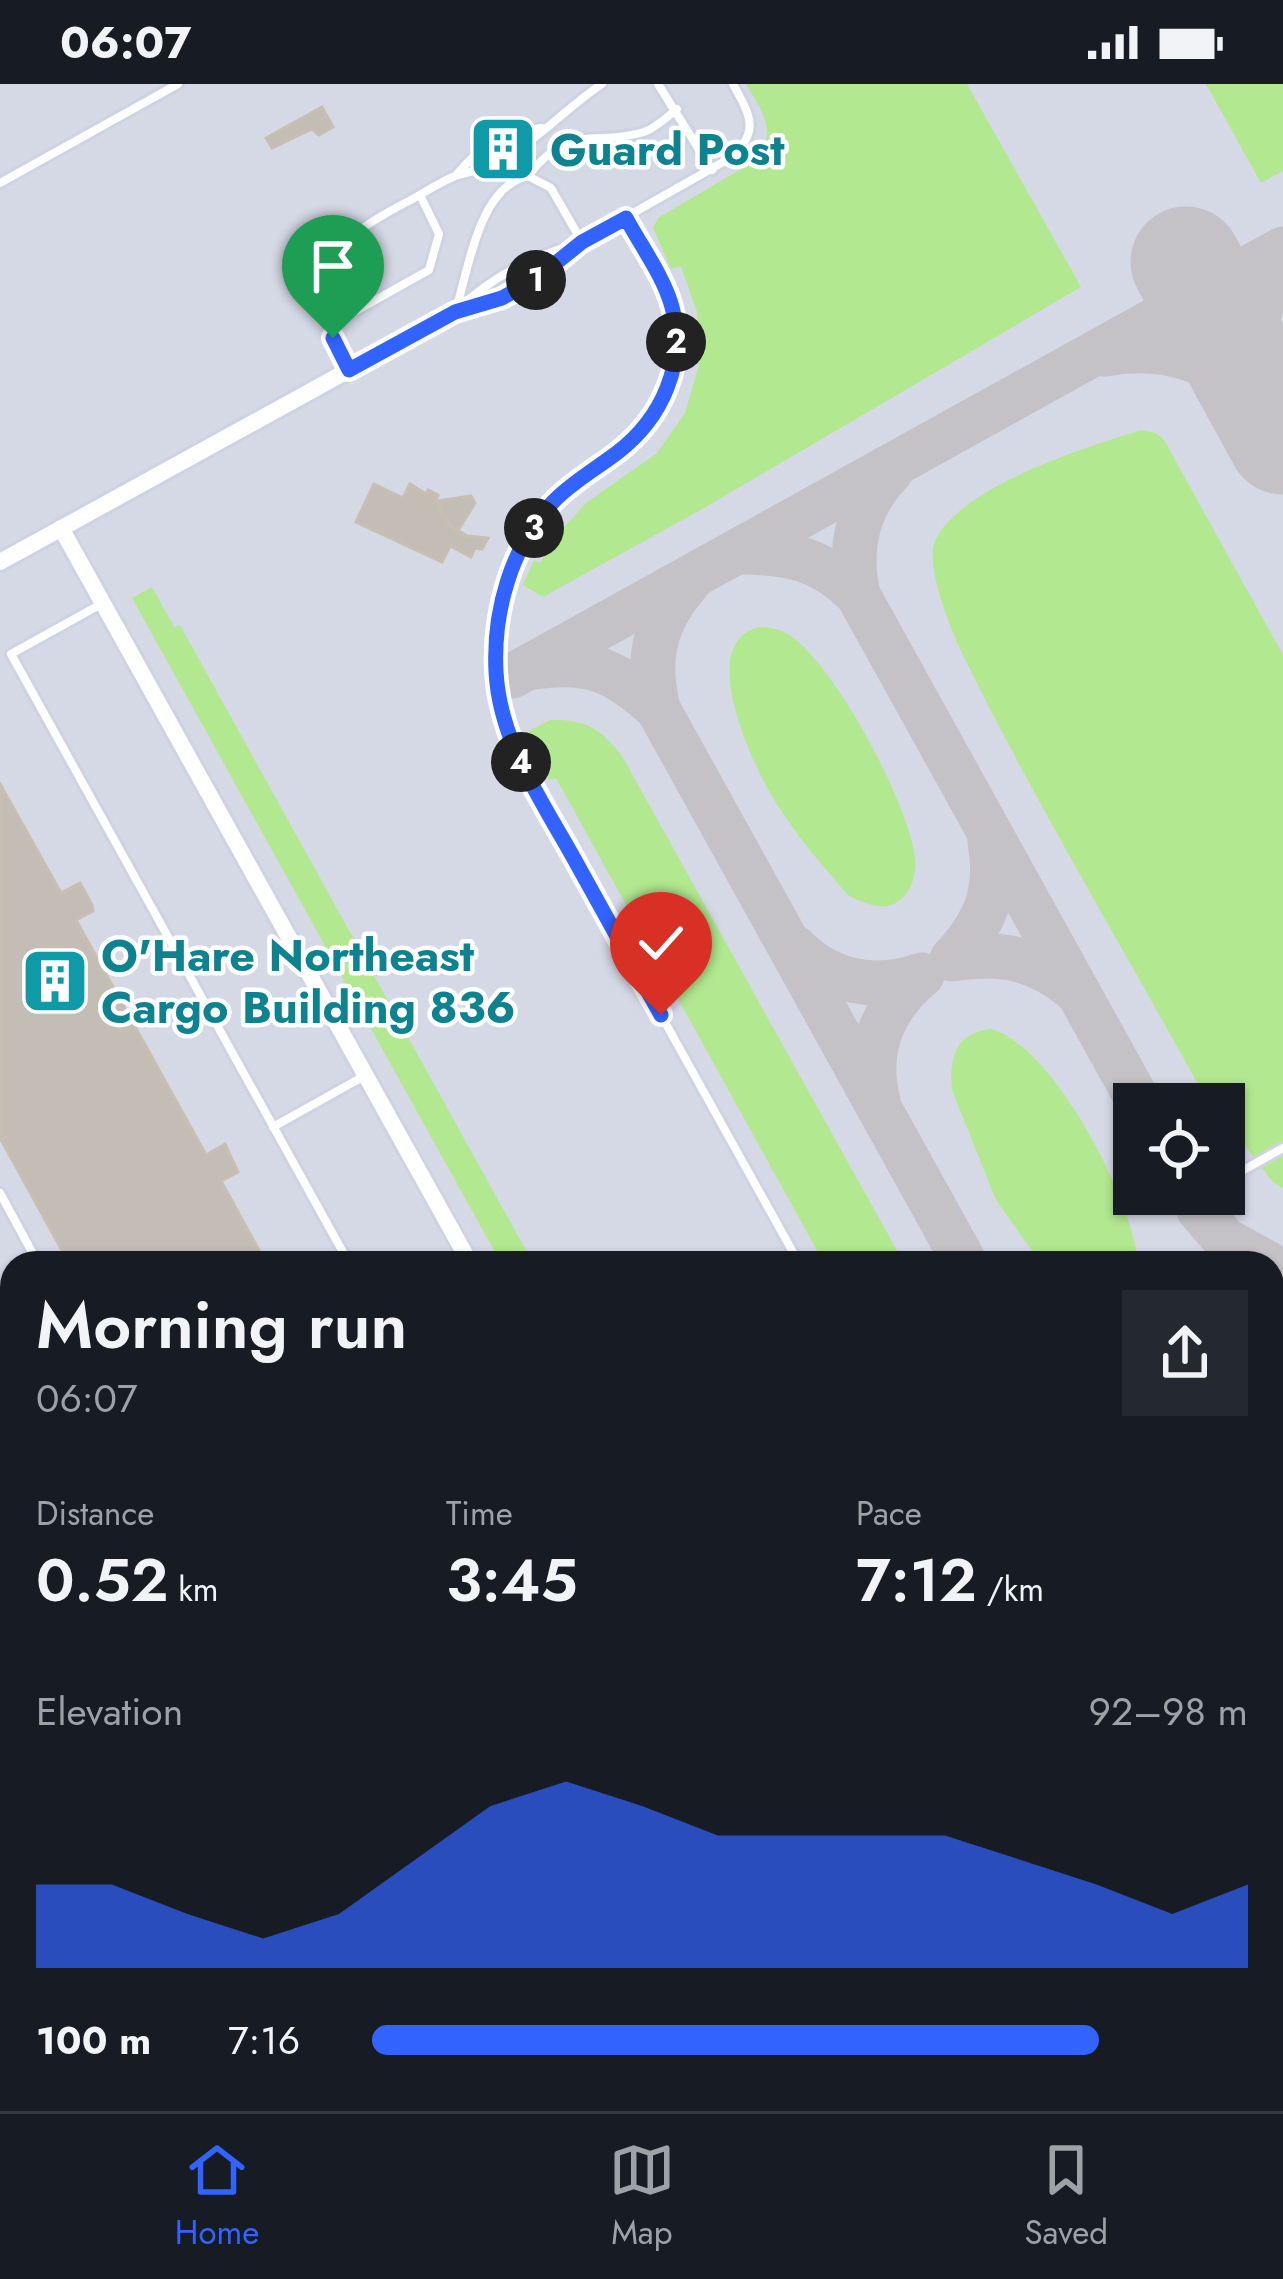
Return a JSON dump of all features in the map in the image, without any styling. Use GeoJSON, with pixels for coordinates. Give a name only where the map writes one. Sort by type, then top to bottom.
{"type":"FeatureCollection","features":[{"type":"Feature","properties":{"kind":"street"},"geometry":{"type":"LineString","coordinates":[[0,562],[349,370]]}},
{"type":"Feature","properties":{"kind":"street"},"geometry":{"type":"LineString","coordinates":[[62,528],[463,1251]]}},
{"type":"Feature","properties":{"kind":"lane"},"geometry":{"type":"LineString","coordinates":[[0,183],[178,84]]}},
{"type":"Feature","properties":{"kind":"lane"},"geometry":{"type":"LineString","coordinates":[[602,84],[519,151],[420,195],[354,232],[332,252],[322,274],[322,301],[349,370],[455,312],[502,298],[536,279],[582,242],[712,170],[747,143],[748,111],[733,84]]}},
{"type":"Feature","properties":{"kind":"lane"},"geometry":{"type":"LineString","coordinates":[[658,84],[712,170]]}},
{"type":"Feature","properties":{"kind":"lane"},"geometry":{"type":"LineString","coordinates":[[455,312],[491,204],[504,188],[528,176],[562,145],[590,136],[645,131],[677,109]]}},
{"type":"Feature","properties":{"kind":"lane"},"geometry":{"type":"LineString","coordinates":[[456,176],[473,154],[511,133],[543,128]]}},
{"type":"Feature","properties":{"kind":"lane"},"geometry":{"type":"LineString","coordinates":[[528,176],[551,188],[582,242]]}},
{"type":"Feature","properties":{"kind":"lane"},"geometry":{"type":"LineString","coordinates":[[328,326],[429,270],[439,233],[420,195]]}},
{"type":"Feature","properties":{"kind":"lane"},"geometry":{"type":"LineString","coordinates":[[626,218],[672,305],[674,372],[661,404],[642,430],[550,504],[529,536],[507,581],[496,626],[500,704],[523,767],[792,1251]]}},
{"type":"Feature","properties":{"kind":"lane"},"geometry":{"type":"LineString","coordinates":[[455,312],[491,279],[523,261],[582,242]]}},
{"type":"Feature","properties":{"kind":"lane"},"geometry":{"type":"LineString","coordinates":[[103,603],[11,654],[342,1251]]}},
{"type":"Feature","properties":{"kind":"lane"},"geometry":{"type":"LineString","coordinates":[[273,1127],[366,1075]]}},
{"type":"Feature","properties":{"kind":"lane"},"geometry":{"type":"LineString","coordinates":[[1245,1169],[1283,1148]]}},
{"type":"Feature","properties":{"kind":"lane"},"geometry":{"type":"LineString","coordinates":[[0,1193],[31,1251]]}},
{"type":"Feature","properties":{"kind":"shaded area"},"geometry":{"type":"Polygon","coordinates":[[[0,84],[1283,84],[1283,1251],[0,1251],[0,84]]]}},
{"type":"Feature","properties":{"kind":"green space"},"geometry":{"type":"Polygon","coordinates":[[[746,84],[967,84],[1081,287],[543,597],[523,585],[534,560],[540,563],[586,503],[657,453],[685,413],[699,365],[697,312],[681,266],[671,269],[653,228],[658,218],[753,162],[761,152],[766,123],[746,84]]]}},
{"type":"Feature","properties":{"kind":"green space"},"geometry":{"type":"Polygon","coordinates":[[[1206,84],[1283,84],[1283,171],[1261,183],[1206,84]]]}},
{"type":"Feature","properties":{"kind":"green space"},"geometry":{"type":"Polygon","coordinates":[[[1142,430],[1164,440],[1283,655],[1283,1188],[1245,1146],[1245,1083],[1197,1083],[1026,777],[942,604],[933,551],[950,520],[998,485],[1142,430]]]}},
{"type":"Feature","properties":{"kind":"green space"},"geometry":{"type":"Polygon","coordinates":[[[152,587],[174,627],[180,625],[526,1251],[494,1251],[132,598],[152,587]]]}},
{"type":"Feature","properties":{"kind":"green space"},"geometry":{"type":"Polygon","coordinates":[[[759,627],[783,631],[825,671],[884,771],[910,834],[915,863],[911,886],[894,904],[874,905],[848,895],[796,832],[760,774],[733,702],[730,676],[732,654],[741,637],[759,627]]]}},
{"type":"Feature","properties":{"kind":"green space"},"geometry":{"type":"Polygon","coordinates":[[[550,720],[573,721],[592,728],[622,756],[897,1251],[817,1251],[556,778],[549,780],[523,734],[550,720]]]}},
{"type":"Feature","properties":{"kind":"green space"},"geometry":{"type":"Polygon","coordinates":[[[990,1029],[1014,1040],[1063,1093],[1106,1166],[1113,1182],[1113,1215],[1126,1215],[1136,1251],[1032,1251],[996,1200],[952,1090],[953,1058],[969,1036],[990,1029]]]}},
{"type":"Feature","properties":{"kind":"building"},"geometry":{"type":"Polygon","coordinates":[[[322,107],[333,127],[319,135],[312,129],[272,148],[266,138],[322,107]]]}},
{"type":"Feature","properties":{"kind":"building"},"geometry":{"type":"Polygon","coordinates":[[[374,484],[403,498],[410,484],[426,494],[428,490],[438,495],[449,525],[467,536],[488,538],[471,557],[450,546],[442,562],[356,522],[374,484]]]}},
{"type":"Feature","properties":{"kind":"building"},"geometry":{"type":"Polygon","coordinates":[[[471,496],[475,503],[457,532],[441,513],[438,501],[471,496]]]}},
{"type":"Feature","properties":{"kind":"building","name":"O'Hare Northeast Cargo Building 836"},"geometry":{"type":"Polygon","coordinates":[[[0,784],[61,893],[80,883],[93,911],[76,920],[206,1155],[225,1144],[238,1172],[221,1181],[259,1251],[62,1251],[0,1138],[0,784]]]}},
{"type":"Feature","properties":{"kind":"taxiway"},"geometry":{"type":"LineString","coordinates":[[512,676],[1283,249]]}},
{"type":"Feature","properties":{"kind":"taxiway"},"geometry":{"type":"LineString","coordinates":[[1104,354],[1149,351],[1188,358],[1261,399],[1255,331],[1263,302],[1283,269]]}},
{"type":"Feature","properties":{"kind":"taxiway"},"geometry":{"type":"LineString","coordinates":[[858,595],[854,562],[858,529],[870,499],[891,471]]}},
{"type":"Feature","properties":{"kind":"taxiway"},"geometry":{"type":"LineString","coordinates":[[739,552],[804,560],[831,573],[858,595],[1128,1083]]}},
{"type":"Feature","properties":{"kind":"taxiway"},"geometry":{"type":"LineString","coordinates":[[534,667],[571,665],[602,671],[658,709],[653,674],[656,642],[667,612],[688,583]]}},
{"type":"Feature","properties":{"kind":"taxiway"},"geometry":{"type":"LineString","coordinates":[[658,709],[958,1251]]}},
{"type":"Feature","properties":{"kind":"taxiway"},"geometry":{"type":"LineString","coordinates":[[990,842],[987,906],[952,959],[1018,960],[1075,990]]}},
{"type":"Feature","properties":{"kind":"taxiway"},"geometry":{"type":"LineString","coordinates":[[794,947],[822,969],[854,981],[887,982],[922,975],[896,1001],[880,1031],[874,1064],[878,1101]]}},
{"type":"Feature","properties":{"kind":"taxiway"},"geometry":{"type":"LineString","coordinates":[[1203,1215],[1225,1240],[1245,1251]]}},
{"type":"Feature","properties":{"kind":"runway"},"geometry":{"type":"LineString","coordinates":[[1186,262],[1283,439]]}},
{"type":"Feature","properties":{"kind":"place","name":"Guard Post"},"geometry":{"type":"Point","coordinates":[503,149]}},
{"type":"Feature","properties":{"kind":"place","name":"O'Hare Northeast Cargo Building 836"},"geometry":{"type":"Point","coordinates":[55,981]}},
{"type":"Feature","properties":{"kind":"route"},"geometry":{"type":"LineString","coordinates":[[333,338],[349,370],[455,312],[502,298],[536,279],[582,242],[626,218],[672,305],[674,372],[661,404],[619,452],[550,504],[507,581],[496,626],[500,704],[510,737],[661,1015]]}}]}
